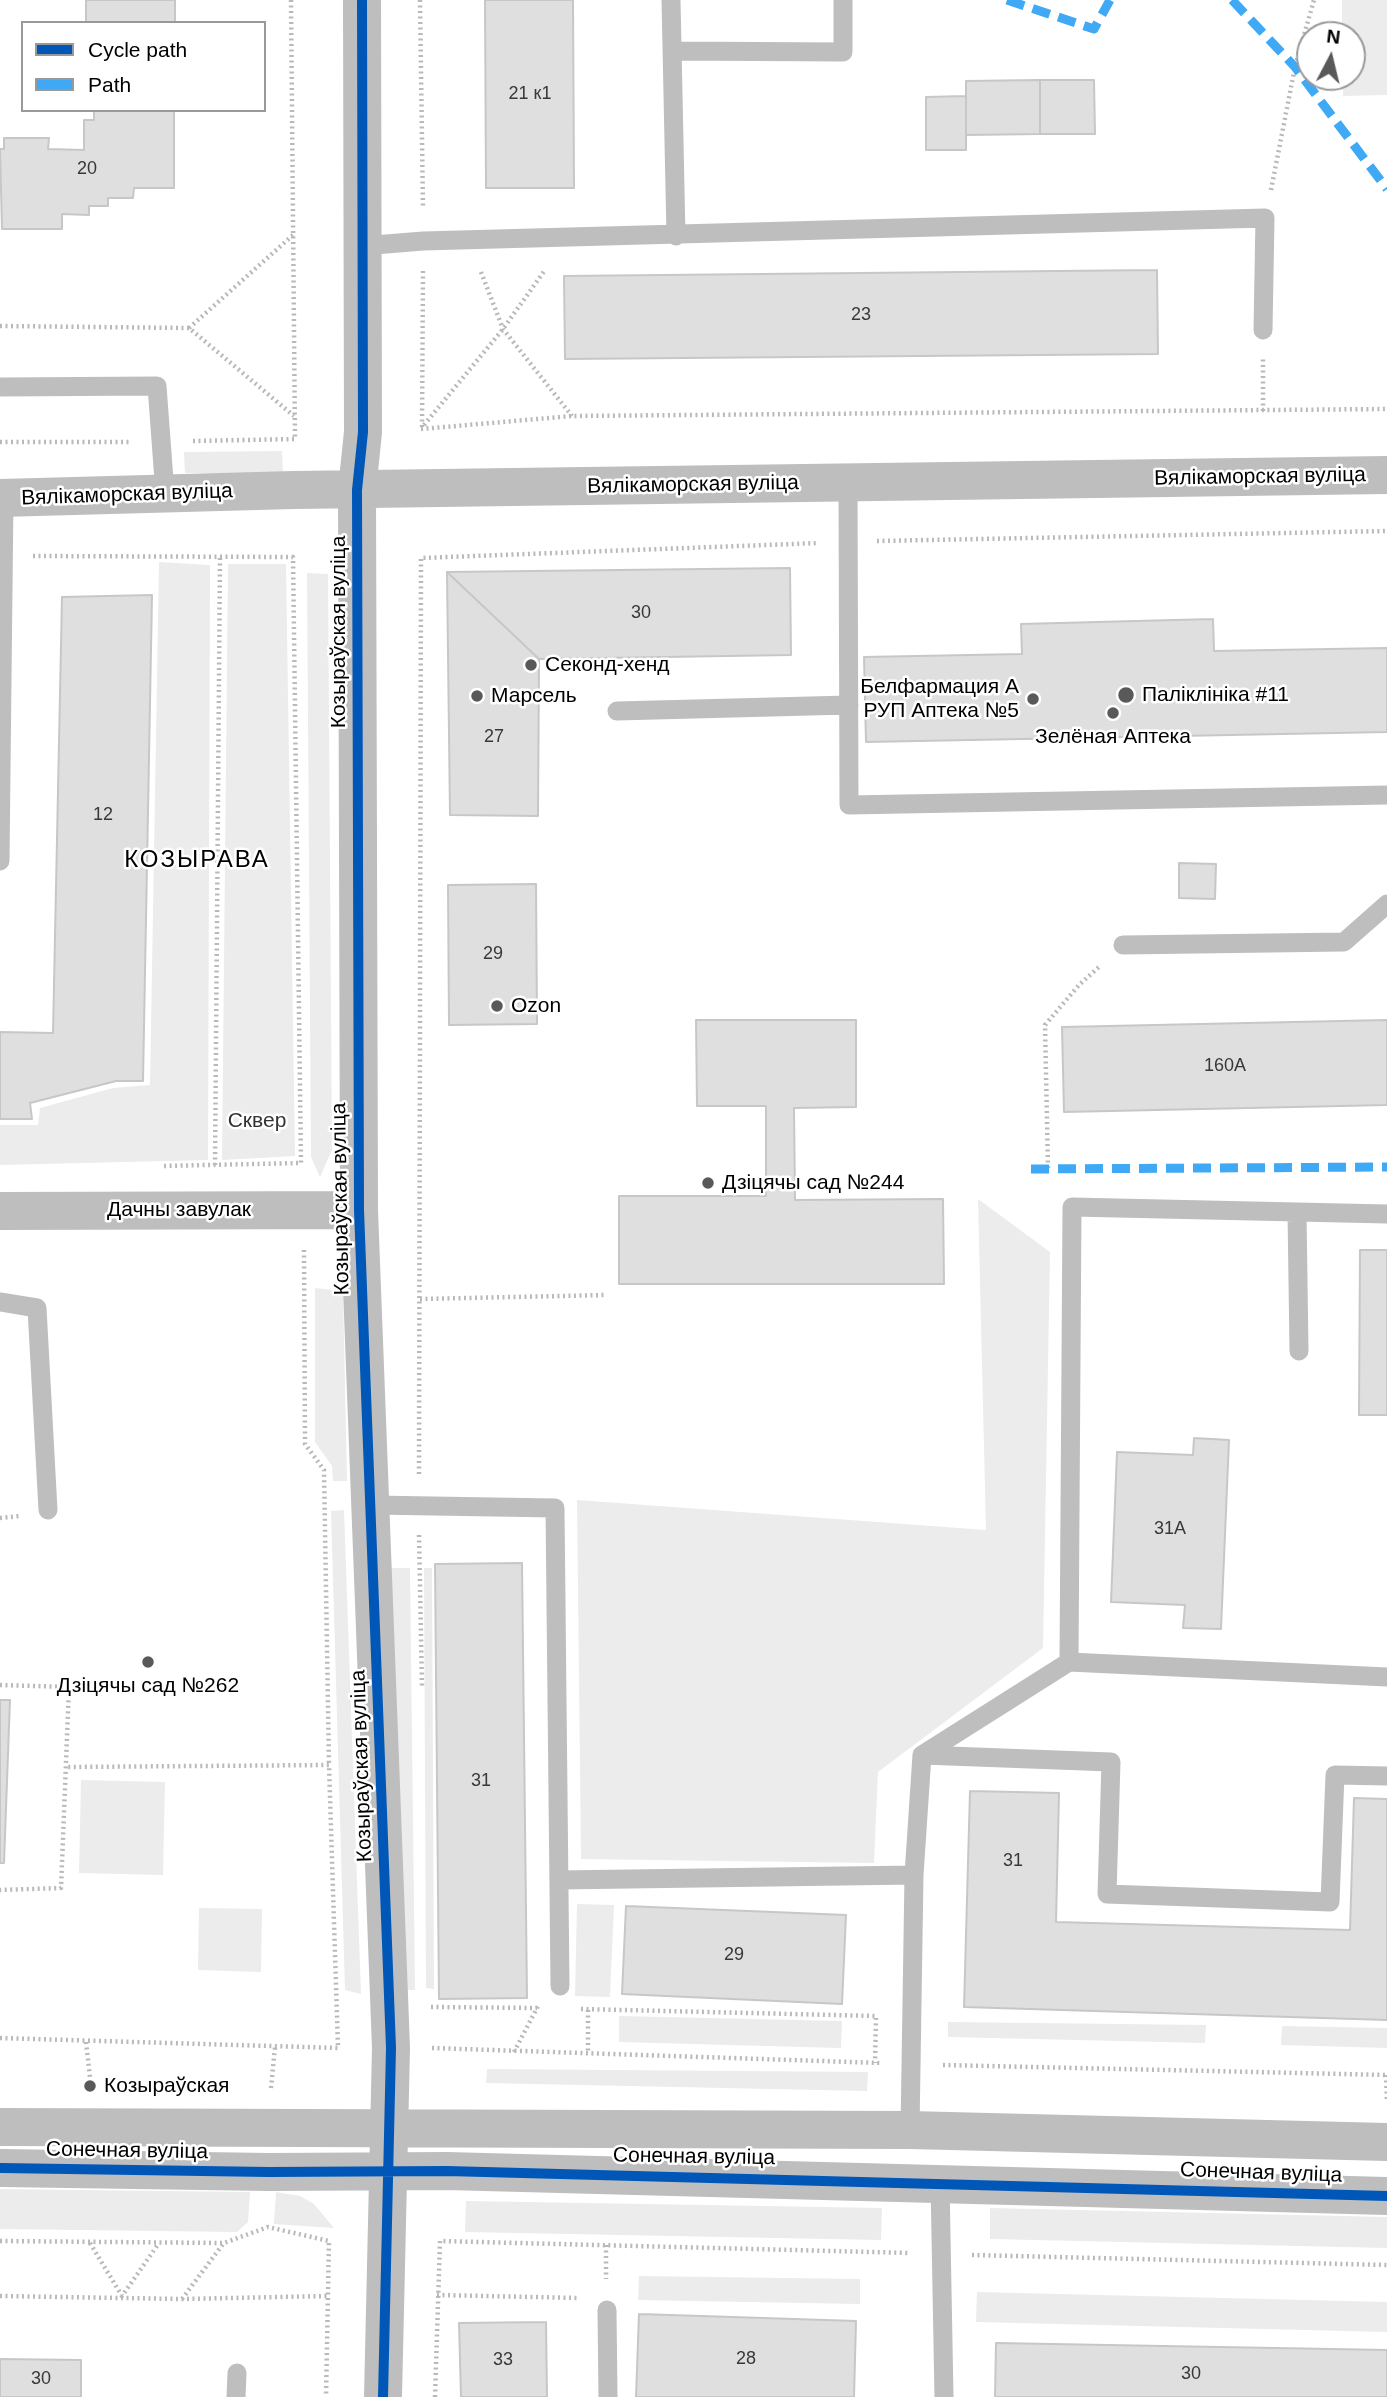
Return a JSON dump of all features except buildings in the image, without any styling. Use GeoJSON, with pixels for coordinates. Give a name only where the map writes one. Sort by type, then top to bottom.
{"type":"FeatureCollection","features":[{"type":"Feature","properties":{"kind":"street","name":"Козыраўская вуліца"},"geometry":{"type":"LineString","coordinates":[[362,0],[363,432],[357,490],[359,1210],[391,2048],[383,2397]]}},
{"type":"Feature","properties":{"kind":"street","name":"Вялікаморская вуліца"},"geometry":{"type":"LineString","coordinates":[[2,498],[357,490],[1387,475]]}},
{"type":"Feature","properties":{"kind":"street","name":"Дачны завулак"},"geometry":{"type":"LineString","coordinates":[[0,1211],[359,1210]]}},
{"type":"Feature","properties":{"kind":"street","name":"Сонечная вуліца"},"geometry":{"type":"LineString","coordinates":[[0,2127],[910,2130],[1387,2143]]}},
{"type":"Feature","properties":{"kind":"street","name":"Сонечная вуліца"},"geometry":{"type":"LineString","coordinates":[[0,2168],[388,2171],[940,2182],[1387,2196]]}},
{"type":"Feature","properties":{"kind":"lane"},"geometry":{"type":"LineString","coordinates":[[671,0],[676,236]]}},
{"type":"Feature","properties":{"kind":"lane"},"geometry":{"type":"LineString","coordinates":[[671,51],[844,52],[843,0]]}},
{"type":"Feature","properties":{"kind":"lane"},"geometry":{"type":"LineString","coordinates":[[362,246],[1265,218],[1263,330]]}},
{"type":"Feature","properties":{"kind":"lane"},"geometry":{"type":"LineString","coordinates":[[0,387],[157,386],[165,494]]}},
{"type":"Feature","properties":{"kind":"lane"},"geometry":{"type":"LineString","coordinates":[[848,483],[849,805],[1387,795]]}},
{"type":"Feature","properties":{"kind":"lane"},"geometry":{"type":"LineString","coordinates":[[0,862],[2,597],[5,556],[2,498]]}},
{"type":"Feature","properties":{"kind":"lane"},"geometry":{"type":"LineString","coordinates":[[617,710],[849,705]]}},
{"type":"Feature","properties":{"kind":"lane"},"geometry":{"type":"LineString","coordinates":[[1123,946],[1344,942],[1387,904]]}},
{"type":"Feature","properties":{"kind":"lane"},"geometry":{"type":"LineString","coordinates":[[1069,1662],[1072,1207],[1387,1214]]}},
{"type":"Feature","properties":{"kind":"lane"},"geometry":{"type":"LineString","coordinates":[[1297,1212],[1299,1351]]}},
{"type":"Feature","properties":{"kind":"lane"},"geometry":{"type":"LineString","coordinates":[[0,1302],[37,1308],[48,1510]]}},
{"type":"Feature","properties":{"kind":"lane"},"geometry":{"type":"LineString","coordinates":[[372,1504],[555,1508],[560,1986]]}},
{"type":"Feature","properties":{"kind":"lane"},"geometry":{"type":"LineString","coordinates":[[922,1755],[1069,1662],[1387,1677]]}},
{"type":"Feature","properties":{"kind":"lane"},"geometry":{"type":"LineString","coordinates":[[922,1755],[1111,1762],[1107,1894],[1330,1902],[1335,1775],[1387,1776]]}},
{"type":"Feature","properties":{"kind":"lane"},"geometry":{"type":"LineString","coordinates":[[910,2130],[914,1875],[922,1755]]}},
{"type":"Feature","properties":{"kind":"lane"},"geometry":{"type":"LineString","coordinates":[[559,1880],[914,1875]]}},
{"type":"Feature","properties":{"kind":"lane"},"geometry":{"type":"LineString","coordinates":[[940,2182],[944,2397]]}},
{"type":"Feature","properties":{"kind":"lane"},"geometry":{"type":"LineString","coordinates":[[600,2304],[608,2397]]}},
{"type":"Feature","properties":{"kind":"lane"},"geometry":{"type":"LineString","coordinates":[[236,2397],[237,2373]]}},
{"type":"Feature","properties":{"kind":"path"},"geometry":{"type":"LineString","coordinates":[[290,0],[295,439]]}},
{"type":"Feature","properties":{"kind":"path"},"geometry":{"type":"LineString","coordinates":[[1265,218],[1295,67],[1314,0]]}},
{"type":"Feature","properties":{"kind":"path"},"geometry":{"type":"LineString","coordinates":[[189,328],[293,235]]}},
{"type":"Feature","properties":{"kind":"path"},"geometry":{"type":"LineString","coordinates":[[568,239],[503,329],[421,429],[572,415],[1387,409]]}},
{"type":"Feature","properties":{"kind":"path"},"geometry":{"type":"LineString","coordinates":[[469,242],[503,329],[572,415]]}},
{"type":"Feature","properties":{"kind":"path"},"geometry":{"type":"LineString","coordinates":[[0,326],[189,328],[295,416]]}},
{"type":"Feature","properties":{"kind":"path"},"geometry":{"type":"LineString","coordinates":[[1262,411],[1263,330]]}},
{"type":"Feature","properties":{"kind":"path"},"geometry":{"type":"LineString","coordinates":[[422,1700],[419,1505],[421,558],[848,541],[1387,531]]}},
{"type":"Feature","properties":{"kind":"path"},"geometry":{"type":"LineString","coordinates":[[5,556],[293,557],[302,1163],[161,1166]]}},
{"type":"Feature","properties":{"kind":"path"},"geometry":{"type":"LineString","coordinates":[[215,1165],[220,556]]}},
{"type":"Feature","properties":{"kind":"path"},"geometry":{"type":"LineString","coordinates":[[1048,1168],[1045,1025],[1079,985],[1123,946]]}},
{"type":"Feature","properties":{"kind":"path"},"geometry":{"type":"LineString","coordinates":[[0,2038],[338,2048],[329,1765],[324,1470],[305,1444],[303,1242]]}},
{"type":"Feature","properties":{"kind":"path"},"geometry":{"type":"LineString","coordinates":[[420,1299],[607,1295]]}},
{"type":"Feature","properties":{"kind":"path"},"geometry":{"type":"LineString","coordinates":[[0,1685],[69,1687],[68,1767],[61,1888],[0,1890]]}},
{"type":"Feature","properties":{"kind":"path"},"geometry":{"type":"LineString","coordinates":[[68,1767],[329,1765]]}},
{"type":"Feature","properties":{"kind":"path"},"geometry":{"type":"LineString","coordinates":[[426,2007],[550,2009]]}},
{"type":"Feature","properties":{"kind":"path"},"geometry":{"type":"LineString","coordinates":[[514,2052],[538,2008]]}},
{"type":"Feature","properties":{"kind":"path"},"geometry":{"type":"LineString","coordinates":[[574,2009],[876,2016],[875,2063]]}},
{"type":"Feature","properties":{"kind":"path"},"geometry":{"type":"LineString","coordinates":[[587,2010],[588,2053]]}},
{"type":"Feature","properties":{"kind":"path"},"geometry":{"type":"LineString","coordinates":[[86,2042],[90,2086],[104,2086]]}},
{"type":"Feature","properties":{"kind":"path"},"geometry":{"type":"LineString","coordinates":[[258,2088],[272,2088],[275,2047]]}},
{"type":"Feature","properties":{"kind":"path"},"geometry":{"type":"LineString","coordinates":[[1386,2075],[1387,2112]]}},
{"type":"Feature","properties":{"kind":"path"},"geometry":{"type":"LineString","coordinates":[[0,2241],[224,2243],[268,2227],[329,2241],[326,2397]]}},
{"type":"Feature","properties":{"kind":"path"},"geometry":{"type":"LineString","coordinates":[[435,2397],[440,2241]]}},
{"type":"Feature","properties":{"kind":"path"},"geometry":{"type":"LineString","coordinates":[[89,2242],[122,2296]]}},
{"type":"Feature","properties":{"kind":"path"},"geometry":{"type":"LineString","coordinates":[[122,2296],[159,2243]]}},
{"type":"Feature","properties":{"kind":"path"},"geometry":{"type":"LineString","coordinates":[[182,2299],[224,2243]]}},
{"type":"Feature","properties":{"kind":"path"},"geometry":{"type":"LineString","coordinates":[[437,2295],[600,2304]]}},
{"type":"Feature","properties":{"kind":"path"},"geometry":{"type":"LineString","coordinates":[[0,2296],[182,2299],[328,2296]]}},
{"type":"Feature","properties":{"kind":"green space"},"geometry":{"type":"Polygon","coordinates":[[[1342,0],[1387,0],[1387,95],[1343,96],[1343,91],[1366,91],[1366,21],[1342,21],[1342,0]]]}},
{"type":"Feature","properties":{"kind":"green space"},"geometry":{"type":"Polygon","coordinates":[[[282,451],[283,473],[185,473],[184,452],[282,451]]]}},
{"type":"Feature","properties":{"kind":"green space"},"geometry":{"type":"Polygon","coordinates":[[[159,562],[210,565],[208,1160],[0,1165],[0,1125],[38,1125],[40,1108],[113,1088],[150,1085],[159,562]]]}},
{"type":"Feature","properties":{"kind":"green space","name":"Сквер"},"geometry":{"type":"Polygon","coordinates":[[[228,564],[286,564],[295,1156],[222,1160],[228,564]]]}},
{"type":"Feature","properties":{"kind":"green space"},"geometry":{"type":"Polygon","coordinates":[[[307,573],[328,574],[332,1150],[320,1177],[311,1157],[307,573]]]}},
{"type":"Feature","properties":{"kind":"green space"},"geometry":{"type":"Polygon","coordinates":[[[978,1199],[1050,1252],[1043,1648],[878,1772],[874,1863],[581,1859],[577,1500],[986,1530],[978,1199]]]}},
{"type":"Feature","properties":{"kind":"green space"},"geometry":{"type":"Polygon","coordinates":[[[315,1288],[343,1291],[347,1481],[333,1481],[332,1466],[315,1442],[315,1288]]]}},
{"type":"Feature","properties":{"kind":"green space"},"geometry":{"type":"Polygon","coordinates":[[[344,1510],[361,1994],[345,1990],[331,1511],[344,1510]]]}},
{"type":"Feature","properties":{"kind":"green space"},"geometry":{"type":"Polygon","coordinates":[[[388,1568],[410,1568],[415,1990],[393,1990],[388,1568]]]}},
{"type":"Feature","properties":{"kind":"green space"},"geometry":{"type":"Polygon","coordinates":[[[424,1568],[432,1568],[434,1989],[426,1988],[424,1568]]]}},
{"type":"Feature","properties":{"kind":"green space"},"geometry":{"type":"Polygon","coordinates":[[[81,1780],[165,1782],[163,1875],[79,1873],[81,1780]]]}},
{"type":"Feature","properties":{"kind":"green space"},"geometry":{"type":"Polygon","coordinates":[[[577,1904],[614,1905],[610,1997],[575,1996],[577,1904]]]}},
{"type":"Feature","properties":{"kind":"green space"},"geometry":{"type":"Polygon","coordinates":[[[199,1908],[262,1909],[261,1972],[198,1970],[199,1908]]]}},
{"type":"Feature","properties":{"kind":"green space"},"geometry":{"type":"Polygon","coordinates":[[[619,2016],[842,2021],[841,2048],[619,2042],[619,2016]]]}},
{"type":"Feature","properties":{"kind":"green space"},"geometry":{"type":"Polygon","coordinates":[[[948,2022],[1206,2025],[1205,2043],[948,2037],[948,2022]]]}},
{"type":"Feature","properties":{"kind":"green space"},"geometry":{"type":"Polygon","coordinates":[[[1282,2026],[1387,2028],[1387,2048],[1281,2045],[1282,2026]]]}},
{"type":"Feature","properties":{"kind":"green space"},"geometry":{"type":"Polygon","coordinates":[[[487,2069],[868,2072],[867,2091],[486,2083],[487,2069]]]}},
{"type":"Feature","properties":{"kind":"green space"},"geometry":{"type":"Polygon","coordinates":[[[0,2189],[250,2192],[248,2222],[237,2232],[0,2229],[0,2189]]]}},
{"type":"Feature","properties":{"kind":"green space"},"geometry":{"type":"Polygon","coordinates":[[[276,2192],[300,2196],[314,2204],[334,2228],[274,2224],[276,2192]]]}},
{"type":"Feature","properties":{"kind":"green space"},"geometry":{"type":"Polygon","coordinates":[[[466,2201],[882,2208],[881,2240],[465,2232],[466,2201]]]}},
{"type":"Feature","properties":{"kind":"green space"},"geometry":{"type":"Polygon","coordinates":[[[990,2208],[1387,2217],[1387,2248],[990,2239],[990,2208]]]}},
{"type":"Feature","properties":{"kind":"green space"},"geometry":{"type":"Polygon","coordinates":[[[639,2276],[860,2279],[860,2304],[638,2300],[639,2276]]]}},
{"type":"Feature","properties":{"kind":"green space"},"geometry":{"type":"Polygon","coordinates":[[[977,2292],[1387,2302],[1387,2332],[976,2322],[977,2292]]]}},
{"type":"Feature","properties":{"kind":"marked path"},"geometry":{"type":"LineString","coordinates":[[1007,0],[1094,29],[1110,0]]}},
{"type":"Feature","properties":{"kind":"marked path"},"geometry":{"type":"LineString","coordinates":[[1232,0],[1295,67],[1387,189]]}},
{"type":"Feature","properties":{"kind":"marked path"},"geometry":{"type":"LineString","coordinates":[[1031,1169],[1387,1167]]}},
{"type":"Feature","properties":{"kind":"cycle path"},"geometry":{"type":"LineString","coordinates":[[362,0],[363,432],[357,490],[359,1210],[391,2048],[383,2397]]}},
{"type":"Feature","properties":{"kind":"cycle path"},"geometry":{"type":"LineString","coordinates":[[0,2168],[269,2172],[447,2171],[1387,2196]]}},
{"type":"Feature","properties":{"kind":"place","name":"Секонд-хенд"},"geometry":{"type":"Point","coordinates":[531,665]}},
{"type":"Feature","properties":{"kind":"place","name":"Паліклініка #11"},"geometry":{"type":"Point","coordinates":[1126,695]}},
{"type":"Feature","properties":{"kind":"place","name":"Марсель"},"geometry":{"type":"Point","coordinates":[477,696]}},
{"type":"Feature","properties":{"kind":"place","name":"Белфармация А РУП Аптека №5"},"geometry":{"type":"Point","coordinates":[1033,699]}},
{"type":"Feature","properties":{"kind":"place","name":"Зелёная Аптека"},"geometry":{"type":"Point","coordinates":[1113,713]}},
{"type":"Feature","properties":{"kind":"place","name":"Ozon"},"geometry":{"type":"Point","coordinates":[497,1006]}},
{"type":"Feature","properties":{"kind":"place","name":"Дзіцячы сад №244"},"geometry":{"type":"Point","coordinates":[708,1183]}},
{"type":"Feature","properties":{"kind":"place","name":"Дзіцячы сад №262"},"geometry":{"type":"Point","coordinates":[148,1662]}},
{"type":"Feature","properties":{"kind":"place","name":"Козыраўская"},"geometry":{"type":"Point","coordinates":[90,2086]}},
{"type":"Feature","properties":{"kind":"district","name":"КОЗЫРАВА"},"geometry":{"type":"Point","coordinates":[197,860]}}]}
